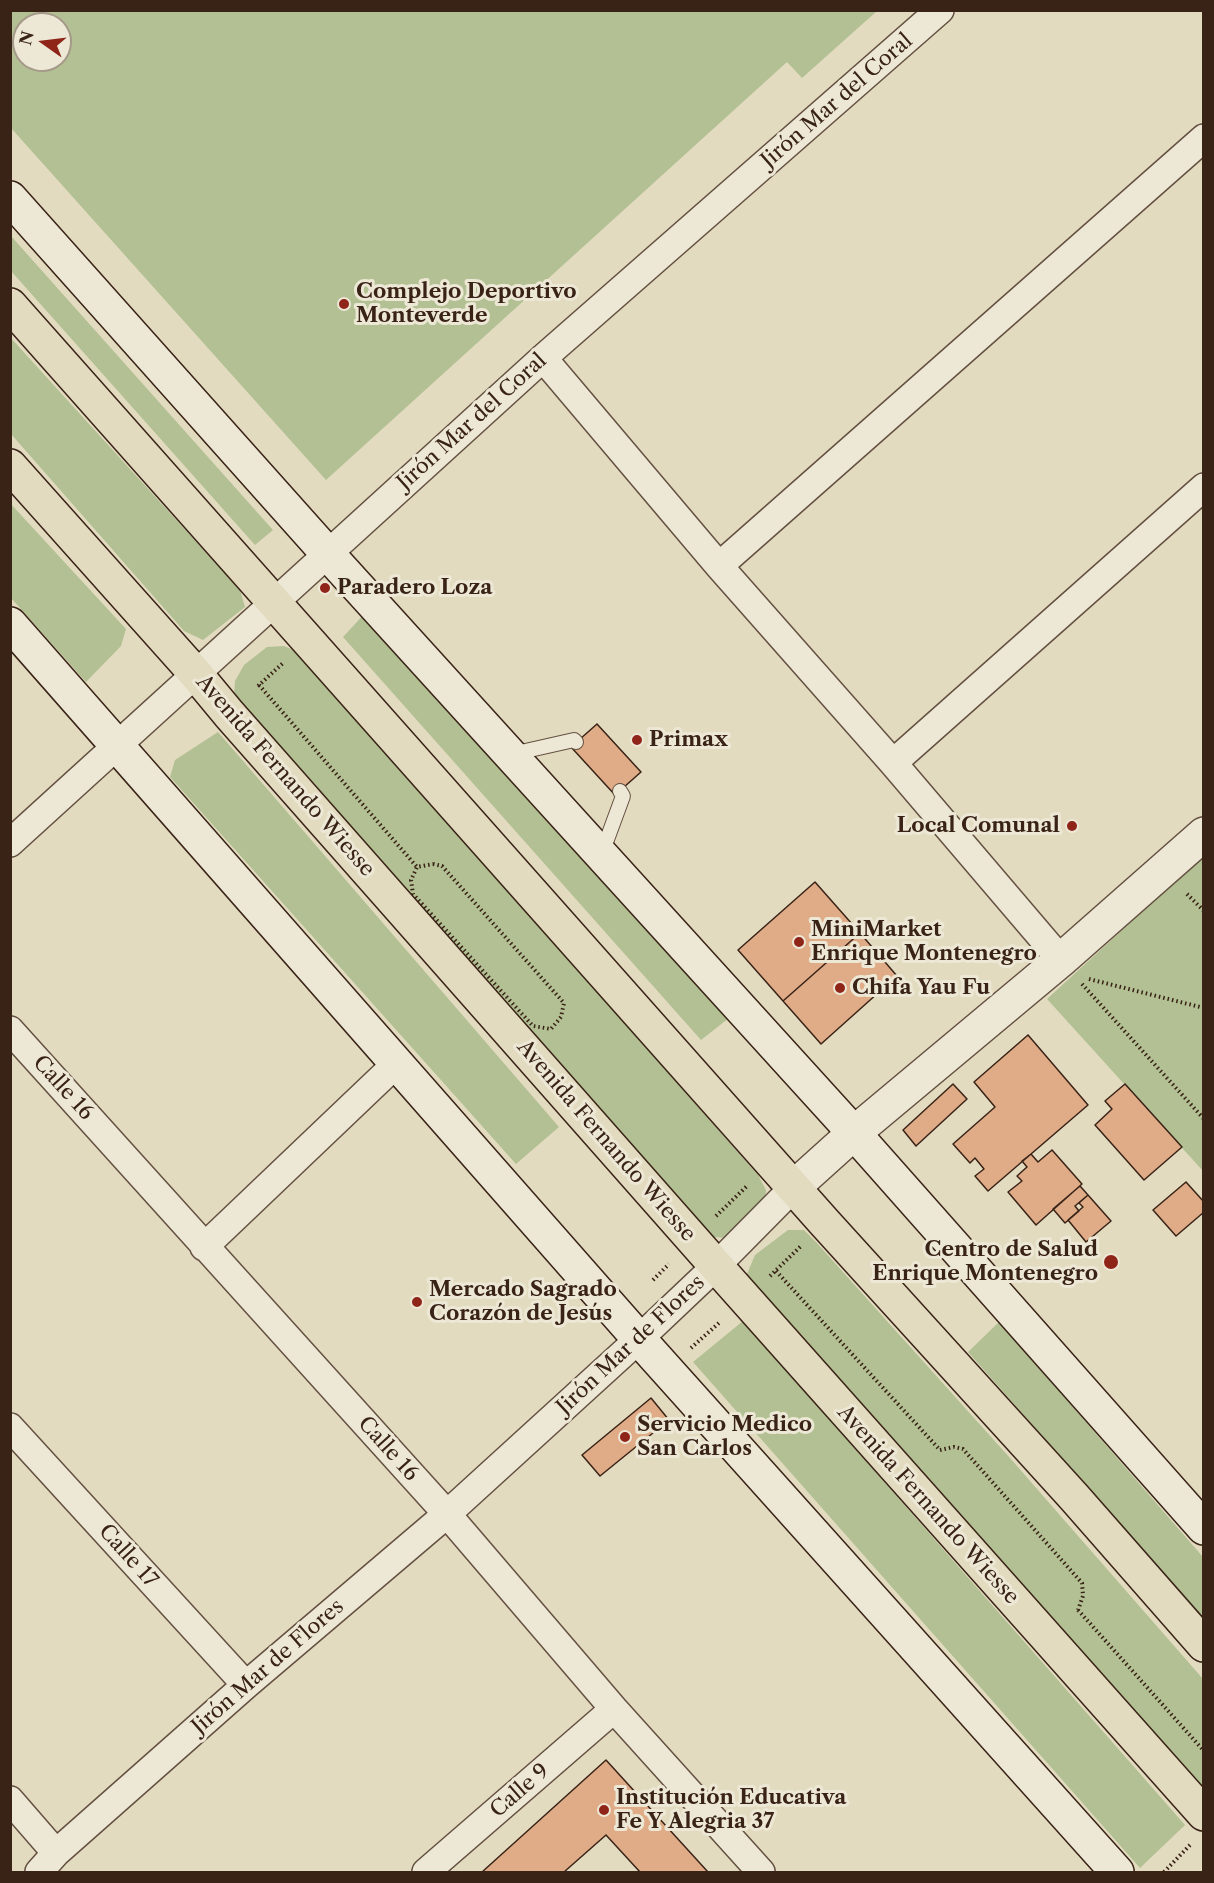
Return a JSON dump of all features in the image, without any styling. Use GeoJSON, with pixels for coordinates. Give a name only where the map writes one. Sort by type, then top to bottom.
{"type":"FeatureCollection","features":[{"type":"Feature","properties":{"kind":"main road"},"geometry":{"type":"LineString","coordinates":[[10,198],[327,553],[854,1133],[1203,1528]]}},
{"type":"Feature","properties":{"kind":"main road"},"geometry":{"type":"LineString","coordinates":[[10,304],[793,1188],[1074,1497],[1203,1645]]}},
{"type":"Feature","properties":{"kind":"main road","name":"Avenida Fernando Wiesse"},"geometry":{"type":"LineString","coordinates":[[10,466],[716,1266],[1200,1826]]}},
{"type":"Feature","properties":{"kind":"main road"},"geometry":{"type":"LineString","coordinates":[[10,624],[639,1339],[1117,1872]]}},
{"type":"Feature","properties":{"kind":"main road","name":"Jirón Mar de Flores"},"geometry":{"type":"LineString","coordinates":[[793,1188],[854,1133],[1075,974],[1203,834]]}},
{"type":"Feature","properties":{"kind":"street","name":"Jirón Mar del Coral"},"geometry":{"type":"LineString","coordinates":[[10,843],[543,358],[940,10]]}},
{"type":"Feature","properties":{"kind":"street"},"geometry":{"type":"LineString","coordinates":[[719,566],[1203,138]]}},
{"type":"Feature","properties":{"kind":"street"},"geometry":{"type":"LineString","coordinates":[[543,358],[719,566],[1075,974]]}},
{"type":"Feature","properties":{"kind":"street"},"geometry":{"type":"LineString","coordinates":[[893,764],[1203,487]]}},
{"type":"Feature","properties":{"kind":"street","name":"Calle 16"},"geometry":{"type":"LineString","coordinates":[[10,1030],[447,1514],[614,1709],[761,1872]]}},
{"type":"Feature","properties":{"kind":"street"},"geometry":{"type":"LineString","coordinates":[[204,1247],[396,1064]]}},
{"type":"Feature","properties":{"kind":"street","name":"Jirón Mar de Flores"},"geometry":{"type":"LineString","coordinates":[[47,1863],[246,1685],[447,1514],[639,1339],[793,1188]]}},
{"type":"Feature","properties":{"kind":"street","name":"Calle 17"},"geometry":{"type":"LineString","coordinates":[[10,1427],[246,1685]]}},
{"type":"Feature","properties":{"kind":"street","name":"Calle 9"},"geometry":{"type":"LineString","coordinates":[[426,1872],[614,1709]]}},
{"type":"Feature","properties":{"kind":"street"},"geometry":{"type":"LineString","coordinates":[[10,1800],[47,1863]]}},
{"type":"Feature","properties":{"kind":"lane"},"geometry":{"type":"LineString","coordinates":[[510,754],[574,740],[576,742]]}},
{"type":"Feature","properties":{"kind":"lane"},"geometry":{"type":"LineString","coordinates":[[601,855],[623,796],[620,791]]}},
{"type":"Feature","properties":{"kind":"path"},"geometry":{"type":"LineString","coordinates":[[252,692],[289,658]]}},
{"type":"Feature","properties":{"kind":"path"},"geometry":{"type":"LineString","coordinates":[[259,685],[417,867],[433,864],[442,866],[564,1003],[561,1017],[551,1029],[533,1026]]}},
{"type":"Feature","properties":{"kind":"path"},"geometry":{"type":"LineString","coordinates":[[1075,974],[1203,1008]]}},
{"type":"Feature","properties":{"kind":"path"},"geometry":{"type":"LineString","coordinates":[[1075,974],[1203,1119]]}},
{"type":"Feature","properties":{"kind":"path"},"geometry":{"type":"LineString","coordinates":[[714,1217],[751,1182]]}},
{"type":"Feature","properties":{"kind":"path"},"geometry":{"type":"LineString","coordinates":[[768,1278],[804,1244]]}},
{"type":"Feature","properties":{"kind":"path"},"geometry":{"type":"LineString","coordinates":[[648,1285],[672,1260]]}},
{"type":"Feature","properties":{"kind":"path"},"geometry":{"type":"LineString","coordinates":[[776,1271],[940,1450],[954,1447],[963,1449],[1082,1583],[1083,1596],[1078,1610],[1203,1751]]}},
{"type":"Feature","properties":{"kind":"path"},"geometry":{"type":"LineString","coordinates":[[688,1351],[723,1319]]}},
{"type":"Feature","properties":{"kind":"path"},"geometry":{"type":"LineString","coordinates":[[1164,1872],[1200,1826]]}},
{"type":"Feature","properties":{"kind":"green space","name":"Complejo Deportivo Monteverde"},"geometry":{"type":"Polygon","coordinates":[[[11,10],[877,11],[802,78],[787,62],[326,480],[11,128],[11,10]]]}},
{"type":"Feature","properties":{"kind":"green space"},"geometry":{"type":"Polygon","coordinates":[[[11,236],[273,530],[255,545],[11,271],[11,236]]]}},
{"type":"Feature","properties":{"kind":"green space"},"geometry":{"type":"Polygon","coordinates":[[[10,337],[240,590],[245,607],[203,640],[184,631],[11,434],[10,337]]]}},
{"type":"Feature","properties":{"kind":"green space"},"geometry":{"type":"Polygon","coordinates":[[[10,503],[126,629],[121,646],[86,682],[11,598],[10,503]]]}},
{"type":"Feature","properties":{"kind":"green space"},"geometry":{"type":"Polygon","coordinates":[[[367,611],[729,1018],[701,1040],[343,637],[367,611]]]}},
{"type":"Feature","properties":{"kind":"green space"},"geometry":{"type":"Polygon","coordinates":[[[284,646],[296,651],[758,1175],[766,1190],[765,1202],[728,1238],[713,1237],[701,1231],[234,696],[235,681],[244,665],[267,647],[284,646]]]}},
{"type":"Feature","properties":{"kind":"green space"},"geometry":{"type":"Polygon","coordinates":[[[218,732],[559,1127],[516,1164],[170,777],[175,760],[218,732]]]}},
{"type":"Feature","properties":{"kind":"green space"},"geometry":{"type":"Polygon","coordinates":[[[1203,856],[1203,1171],[1047,999],[1203,856]]]}},
{"type":"Feature","properties":{"kind":"green space"},"geometry":{"type":"Polygon","coordinates":[[[788,1230],[804,1230],[816,1242],[1010,1458],[1203,1679],[1203,1794],[754,1291],[747,1274],[755,1255],[788,1230]]]}},
{"type":"Feature","properties":{"kind":"green space"},"geometry":{"type":"Polygon","coordinates":[[[743,1321],[1185,1825],[1140,1868],[693,1362],[743,1321]]]}},
{"type":"Feature","properties":{"kind":"green space"},"geometry":{"type":"Polygon","coordinates":[[[999,1322],[1203,1557],[1203,1618],[968,1352],[999,1322]]]}},
{"type":"Feature","properties":{"kind":"building"},"geometry":{"type":"Polygon","coordinates":[[[597,724],[641,772],[615,795],[571,747],[597,724]]]}},
{"type":"Feature","properties":{"kind":"building","name":"MiniMarket Enrique Montenegro"},"geometry":{"type":"Polygon","coordinates":[[[815,882],[860,933],[783,1001],[738,950],[815,882]]]}},
{"type":"Feature","properties":{"kind":"building","name":"Chifa Yau Fu"},"geometry":{"type":"Polygon","coordinates":[[[860,933],[897,976],[821,1044],[783,1001],[860,933]]]}},
{"type":"Feature","properties":{"kind":"building"},"geometry":{"type":"Polygon","coordinates":[[[1028,1035],[1088,1105],[988,1191],[975,1176],[984,1169],[975,1158],[970,1163],[953,1144],[995,1107],[974,1082],[1028,1035]]]}},
{"type":"Feature","properties":{"kind":"building"},"geometry":{"type":"Polygon","coordinates":[[[953,1084],[967,1099],[916,1146],[903,1130],[953,1084]]]}},
{"type":"Feature","properties":{"kind":"building"},"geometry":{"type":"Polygon","coordinates":[[[1125,1084],[1182,1147],[1144,1180],[1095,1125],[1112,1109],[1105,1101],[1125,1084]]]}},
{"type":"Feature","properties":{"kind":"building"},"geometry":{"type":"Polygon","coordinates":[[[1052,1150],[1082,1184],[1036,1225],[1008,1192],[1022,1181],[1017,1176],[1027,1167],[1022,1161],[1031,1154],[1038,1162],[1052,1150]]]}},
{"type":"Feature","properties":{"kind":"building"},"geometry":{"type":"Polygon","coordinates":[[[1186,1182],[1204,1202],[1204,1212],[1176,1236],[1153,1210],[1186,1182]]]}},
{"type":"Feature","properties":{"kind":"building"},"geometry":{"type":"Polygon","coordinates":[[[1080,1186],[1088,1195],[1075,1206],[1079,1211],[1065,1223],[1053,1209],[1080,1186]]]}},
{"type":"Feature","properties":{"kind":"building"},"geometry":{"type":"Polygon","coordinates":[[[1088,1195],[1111,1221],[1086,1242],[1068,1220],[1083,1207],[1079,1203],[1088,1195]]]}},
{"type":"Feature","properties":{"kind":"building","name":"Servicio Medico San Carlos"},"geometry":{"type":"Polygon","coordinates":[[[651,1398],[669,1420],[600,1476],[582,1455],[651,1398]]]}},
{"type":"Feature","properties":{"kind":"building","name":"Institución Educativa Fe Y Alegria 37"},"geometry":{"type":"Polygon","coordinates":[[[606,1760],[708,1872],[640,1872],[606,1835],[564,1872],[482,1872],[606,1760]]]}},
{"type":"Feature","properties":{"kind":"place","name":"Complejo Deportivo Monteverde"},"geometry":{"type":"Point","coordinates":[344,304]}},
{"type":"Feature","properties":{"kind":"place","name":"Paradero Loza"},"geometry":{"type":"Point","coordinates":[325,588]}},
{"type":"Feature","properties":{"kind":"place","name":"Primax"},"geometry":{"type":"Point","coordinates":[637,740]}},
{"type":"Feature","properties":{"kind":"place","name":"Local Comunal"},"geometry":{"type":"Point","coordinates":[1072,826]}},
{"type":"Feature","properties":{"kind":"place","name":"MiniMarket Enrique Montenegro"},"geometry":{"type":"Point","coordinates":[799,942]}},
{"type":"Feature","properties":{"kind":"place","name":"Chifa Yau Fu"},"geometry":{"type":"Point","coordinates":[840,988]}},
{"type":"Feature","properties":{"kind":"place","name":"Centro de Salud Enrique Montenegro"},"geometry":{"type":"Point","coordinates":[1111,1262]}},
{"type":"Feature","properties":{"kind":"place","name":"Mercado Sagrado Corazón de Jesús"},"geometry":{"type":"Point","coordinates":[417,1302]}},
{"type":"Feature","properties":{"kind":"place","name":"Servicio Medico San Carlos"},"geometry":{"type":"Point","coordinates":[625,1437]}},
{"type":"Feature","properties":{"kind":"place","name":"Institución Educativa Fe Y Alegria 37"},"geometry":{"type":"Point","coordinates":[604,1810]}}]}
